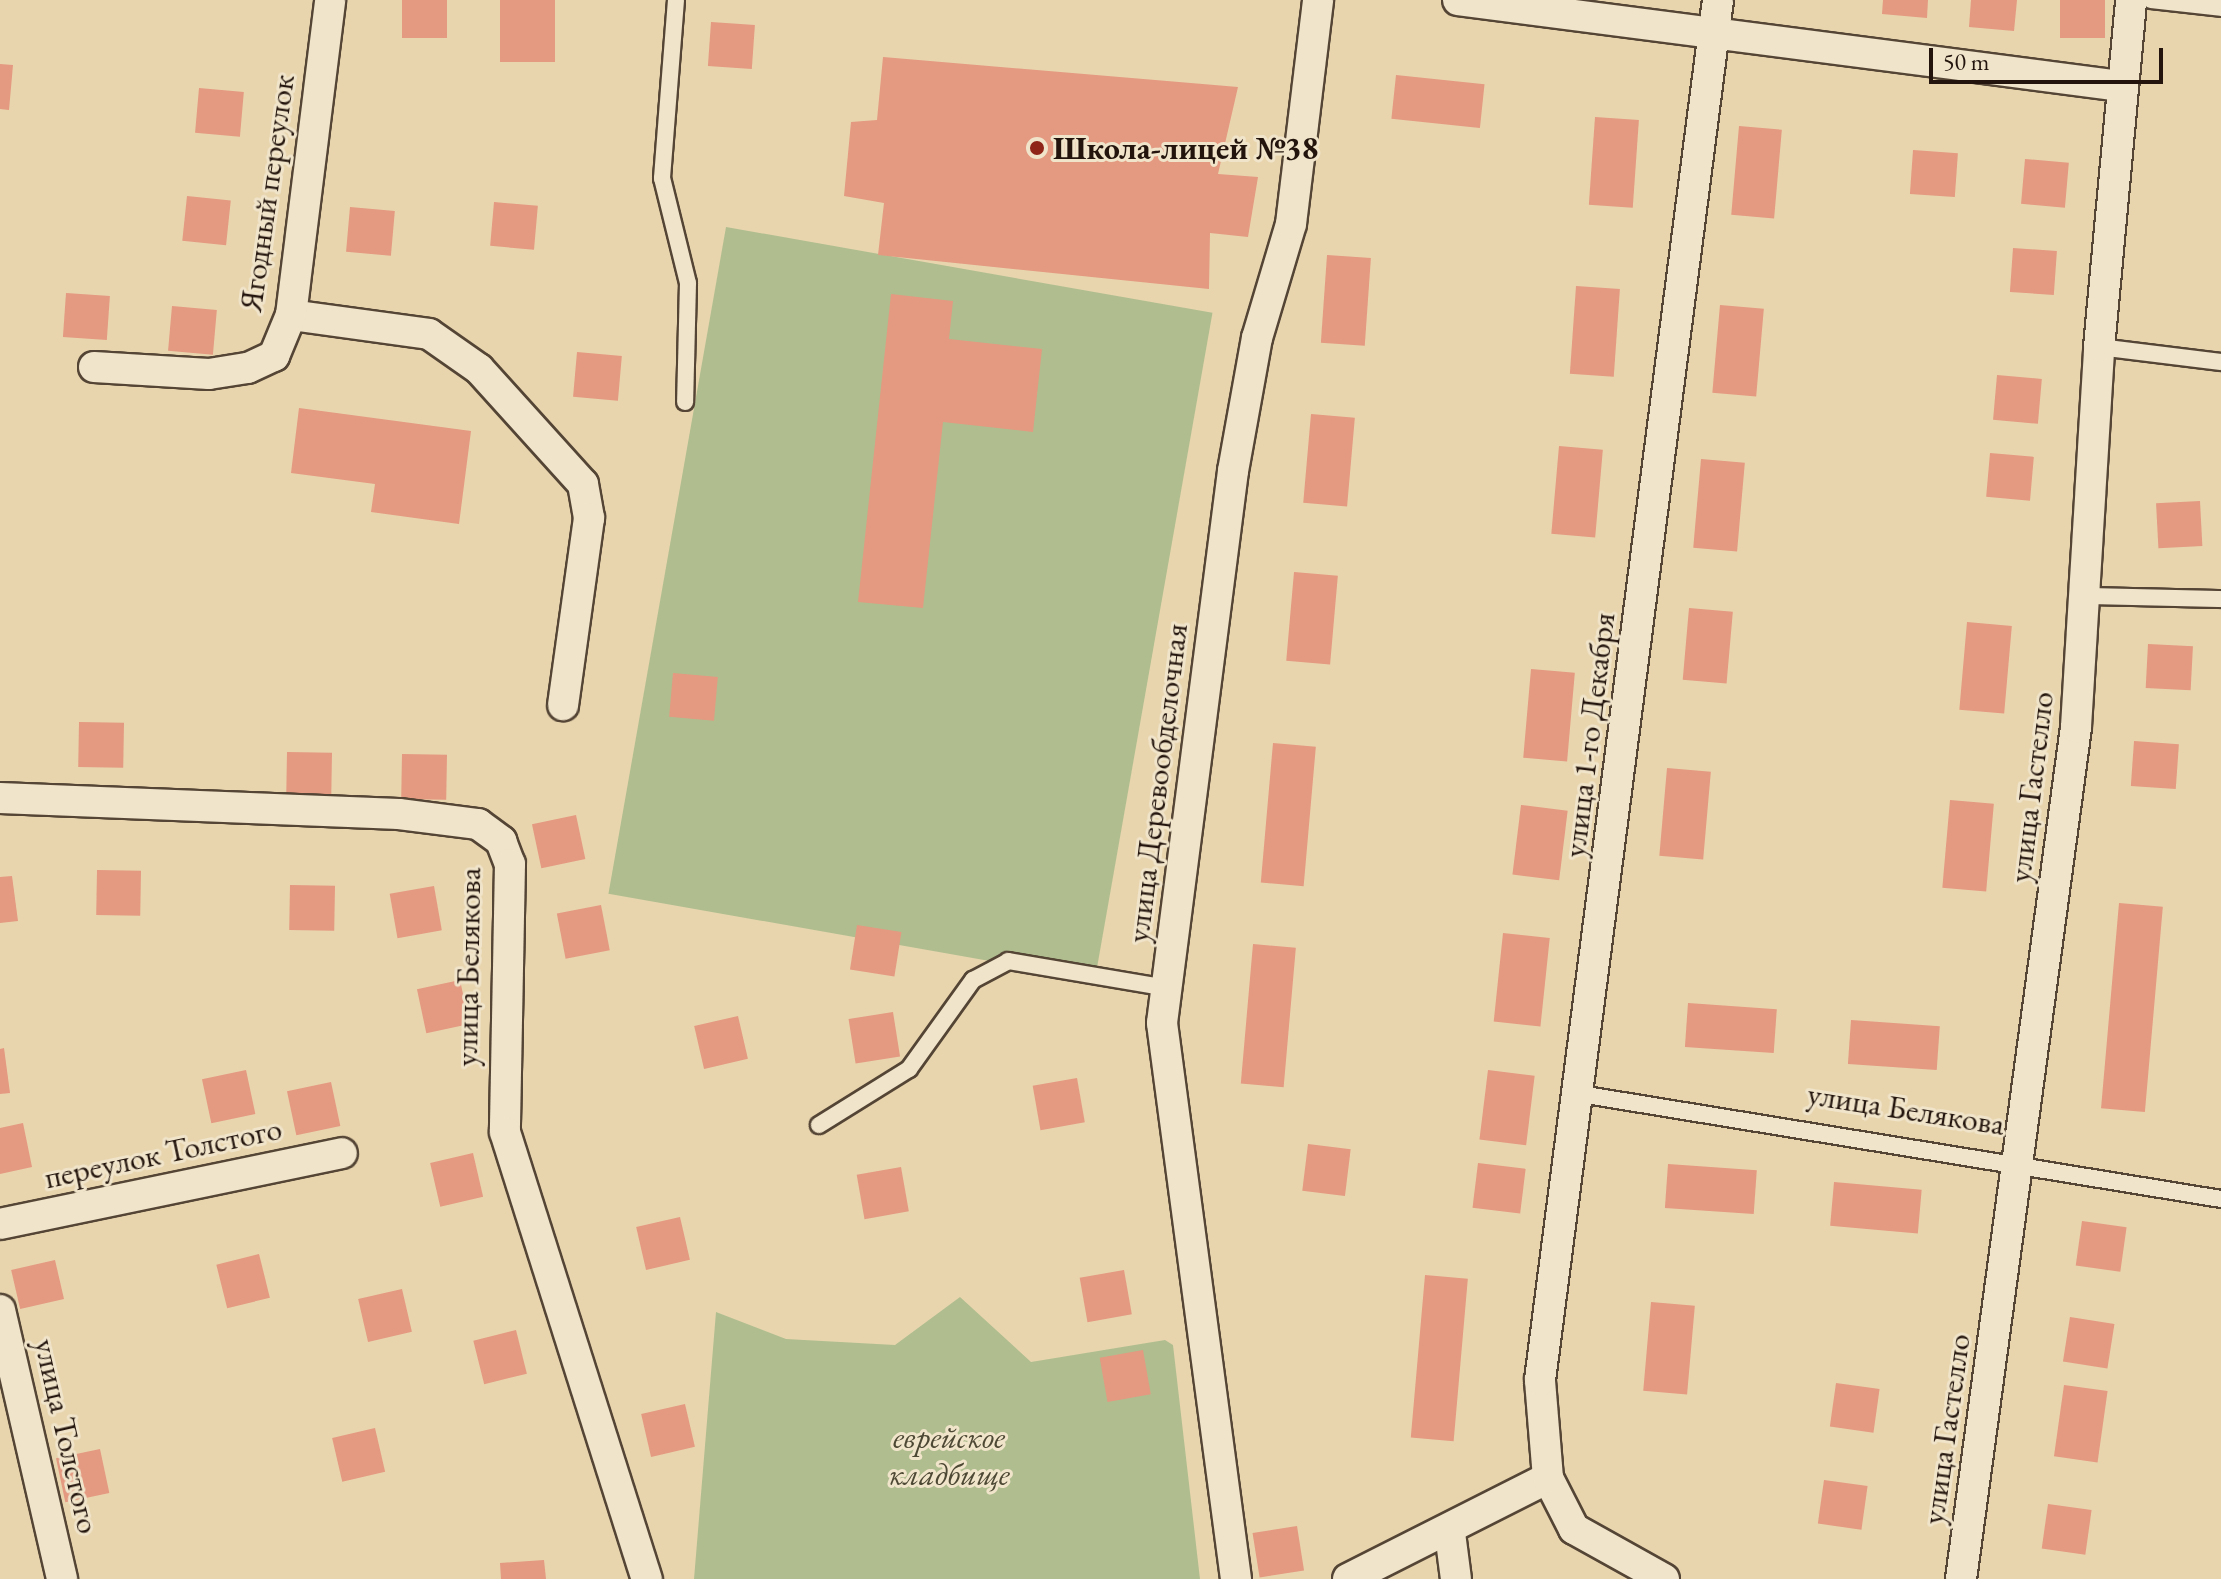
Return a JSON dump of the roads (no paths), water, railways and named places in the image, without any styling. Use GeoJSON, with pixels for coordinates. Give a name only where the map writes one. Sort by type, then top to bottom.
{"type":"FeatureCollection","features":[{"type":"Feature","properties":{"kind":"street","name":"Ягодный переулок"},"geometry":{"type":"LineString","coordinates":[[94,367],[209,374],[248,368],[274,356],[291,315],[330,0]]}},
{"type":"Feature","properties":{"kind":"street","name":"улица Деревообделочная"},"geometry":{"type":"LineString","coordinates":[[1236,1579],[1162,1023],[1233,471],[1257,338],[1291,224],[1318,0]]}},
{"type":"Feature","properties":{"kind":"street"},"geometry":{"type":"LineString","coordinates":[[1458,0],[1716,15],[2121,86]]}},
{"type":"Feature","properties":{"kind":"street","name":"улица Гастелло"},"geometry":{"type":"LineString","coordinates":[[1961,1579],[2019,1163],[2087,596],[2099,347],[2131,0]]}},
{"type":"Feature","properties":{"kind":"street","name":"улица 1-го Декабря"},"geometry":{"type":"LineString","coordinates":[[1548,1478],[1540,1380],[1580,1094],[1716,15]]}},
{"type":"Feature","properties":{"kind":"street"},"geometry":{"type":"LineString","coordinates":[[291,315],[429,334],[479,369],[583,484],[589,518],[563,705]]}},
{"type":"Feature","properties":{"kind":"street","name":"улица Белякова"},"geometry":{"type":"LineString","coordinates":[[0,798],[399,814],[478,824],[501,841],[510,864],[505,1132],[647,1579]]}},
{"type":"Feature","properties":{"kind":"street","name":"переулок Толстого"},"geometry":{"type":"LineString","coordinates":[[0,1224],[342,1153]]}},
{"type":"Feature","properties":{"kind":"street","name":"улица Толстого"},"geometry":{"type":"LineString","coordinates":[[0,1310],[62,1579]]}},
{"type":"Feature","properties":{"kind":"street"},"geometry":{"type":"LineString","coordinates":[[1348,1579],[1450,1533],[1548,1478],[1574,1529],[1664,1579]]}},
{"type":"Feature","properties":{"kind":"street"},"geometry":{"type":"LineString","coordinates":[[1450,1533],[1456,1579]]}},
{"type":"Feature","properties":{"kind":"lane"},"geometry":{"type":"LineString","coordinates":[[676,0],[662,178],[688,283],[685,402]]}},
{"type":"Feature","properties":{"kind":"lane"},"geometry":{"type":"LineString","coordinates":[[2151,0],[2221,8]]}},
{"type":"Feature","properties":{"kind":"lane"},"geometry":{"type":"LineString","coordinates":[[2099,347],[2221,362]]}},
{"type":"Feature","properties":{"kind":"lane"},"geometry":{"type":"LineString","coordinates":[[2087,596],[2221,599]]}},
{"type":"Feature","properties":{"kind":"lane"},"geometry":{"type":"LineString","coordinates":[[819,1125],[909,1069],[973,980],[1008,961],[1168,988]]}},
{"type":"Feature","properties":{"kind":"lane","name":"улица Белякова"},"geometry":{"type":"LineString","coordinates":[[1580,1094],[2019,1163],[2221,1199]]}},
{"type":"Feature","properties":{"kind":"place","name":"Школа-лицей №38"},"geometry":{"type":"Point","coordinates":[1037,148]}},
{"type":"Feature","properties":{"kind":"park label","name":"еврейское кладбище"},"geometry":{"type":"Point","coordinates":[949,1456]}}]}
